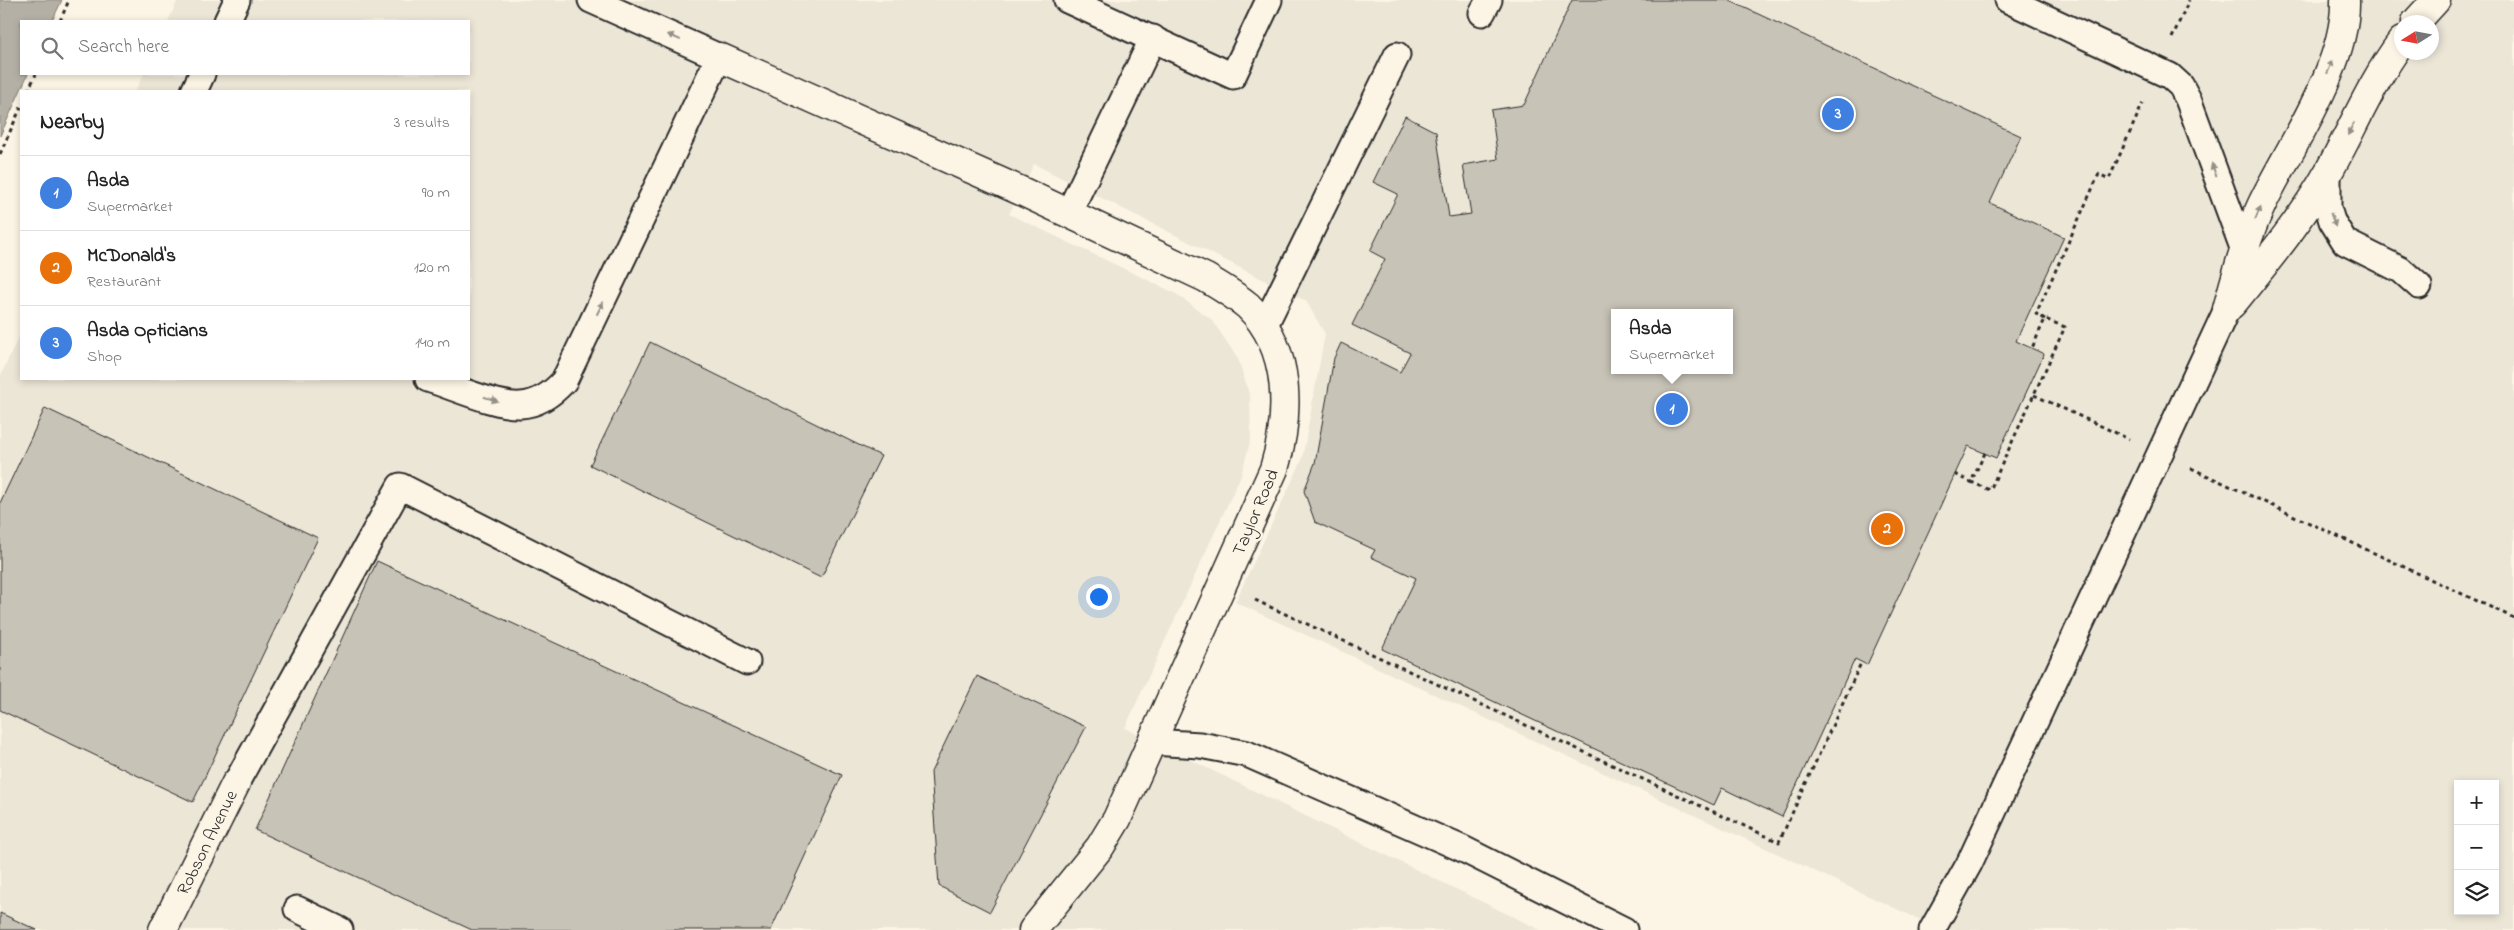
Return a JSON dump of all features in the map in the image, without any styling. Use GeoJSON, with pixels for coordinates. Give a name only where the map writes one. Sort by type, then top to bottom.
{"type":"FeatureCollection","features":[{"type":"Feature","properties":{"kind":"street"},"geometry":{"type":"LineString","coordinates":[[2228,309],[2243,248],[2262,204],[2323,85],[2334,58],[2342,31],[2345,0]]}},
{"type":"Feature","properties":{"kind":"street"},"geometry":{"type":"LineString","coordinates":[[2422,15],[2436,0]]}},
{"type":"Feature","properties":{"kind":"street"},"geometry":{"type":"LineString","coordinates":[[2228,309],[2297,222],[2328,172],[2381,72],[2394,53]]}},
{"type":"Feature","properties":{"kind":"street","name":"Taylor Road"},"geometry":{"type":"LineString","coordinates":[[718,57],[1020,191],[1206,278],[1230,292],[1249,307],[1264,327],[1279,360],[1285,390],[1282,445],[1227,587],[1117,819],[1100,847],[1033,930]]}},
{"type":"Feature","properties":{"kind":"street","name":"Robson Avenue"},"geometry":{"type":"LineString","coordinates":[[163,930],[236,783]]}},
{"type":"Feature","properties":{"kind":"lane"},"geometry":{"type":"LineString","coordinates":[[227,20],[237,0]]}},
{"type":"Feature","properties":{"kind":"lane"},"geometry":{"type":"LineString","coordinates":[[431,380],[503,403],[521,405],[540,400],[554,392],[564,382],[718,57],[591,0]]}},
{"type":"Feature","properties":{"kind":"lane"},"geometry":{"type":"LineString","coordinates":[[1067,0],[1233,76],[1269,0]]}},
{"type":"Feature","properties":{"kind":"lane"},"geometry":{"type":"LineString","coordinates":[[2008,0],[2170,76],[2180,86],[2188,99],[2243,248]]}},
{"type":"Feature","properties":{"kind":"lane"},"geometry":{"type":"LineString","coordinates":[[1068,214],[1153,38]]}},
{"type":"Feature","properties":{"kind":"lane"},"geometry":{"type":"LineString","coordinates":[[1264,327],[1397,55]]}},
{"type":"Feature","properties":{"kind":"lane"},"geometry":{"type":"LineString","coordinates":[[194,90],[202,75]]}},
{"type":"Feature","properties":{"kind":"lane"},"geometry":{"type":"LineString","coordinates":[[2328,172],[2327,194],[2332,221],[2345,242],[2401,270],[2419,286]]}},
{"type":"Feature","properties":{"kind":"lane"},"geometry":{"type":"LineString","coordinates":[[1932,930],[1969,864],[2228,309]]}},
{"type":"Feature","properties":{"kind":"lane"},"geometry":{"type":"LineString","coordinates":[[236,783],[400,486],[746,662]]}},
{"type":"Feature","properties":{"kind":"lane"},"geometry":{"type":"LineString","coordinates":[[1152,742],[1200,745],[1247,754],[1463,849],[1624,930]]}},
{"type":"Feature","properties":{"kind":"lane"},"geometry":{"type":"LineString","coordinates":[[297,909],[340,930]]}},
{"type":"Feature","properties":{"kind":"path"},"geometry":{"type":"LineString","coordinates":[[60,20],[70,0]]}},
{"type":"Feature","properties":{"kind":"path"},"geometry":{"type":"LineString","coordinates":[[1955,474],[1990,490],[2065,327],[2036,314],[2099,174],[2109,179],[2189,0]]}},
{"type":"Feature","properties":{"kind":"path"},"geometry":{"type":"LineString","coordinates":[[28,90],[36,75]]}},
{"type":"Feature","properties":{"kind":"path"},"geometry":{"type":"LineString","coordinates":[[0,154],[20,108]]}},
{"type":"Feature","properties":{"kind":"path"},"geometry":{"type":"LineString","coordinates":[[2032,348],[2045,319]]}},
{"type":"Feature","properties":{"kind":"path"},"geometry":{"type":"LineString","coordinates":[[2034,395],[2514,618]]}},
{"type":"Feature","properties":{"kind":"path"},"geometry":{"type":"LineString","coordinates":[[1971,482],[1984,453]]}},
{"type":"Feature","properties":{"kind":"path"},"geometry":{"type":"LineString","coordinates":[[1227,587],[1778,842],[1861,662]]}},
{"type":"Feature","properties":{"kind":"shaded area"},"geometry":{"type":"Polygon","coordinates":[[[0,0],[62,0],[52,20],[20,20],[20,75],[28,75],[0,136],[0,0]]]}},
{"type":"Feature","properties":{"kind":"shaded area"},"geometry":{"type":"Polygon","coordinates":[[[178,0],[2514,0],[2514,930],[1942,930],[1235,602],[1302,460],[1325,334],[1306,301],[1034,164],[1009,214],[1175,293],[1212,320],[1238,359],[1250,397],[1251,439],[1241,475],[1125,728],[1540,930],[0,930],[0,377],[20,334],[20,380],[470,380],[470,90],[136,90],[143,75],[470,75],[470,20],[168,20],[178,0]]]}},
{"type":"Feature","properties":{"kind":"building"},"geometry":{"type":"Polygon","coordinates":[[[1572,0],[1728,0],[2021,136],[1990,203],[2064,237],[2016,341],[2044,354],[1996,458],[1968,446],[1867,665],[1855,659],[1782,817],[1722,788],[1714,805],[1382,649],[1416,578],[1371,557],[1375,550],[1315,522],[1304,491],[1315,463],[1334,358],[1341,343],[1400,372],[1410,353],[1352,325],[1385,259],[1370,251],[1398,194],[1373,182],[1405,116],[1436,132],[1449,217],[1471,214],[1463,165],[1498,159],[1491,110],[1524,105],[1572,0]]]}},
{"type":"Feature","properties":{"kind":"building"},"geometry":{"type":"Polygon","coordinates":[[[650,342],[881,456],[821,578],[590,465],[650,342]]]}},
{"type":"Feature","properties":{"kind":"building"},"geometry":{"type":"Polygon","coordinates":[[[45,408],[318,538],[193,802],[0,710],[0,503],[45,408]]]}},
{"type":"Feature","properties":{"kind":"building"},"geometry":{"type":"Polygon","coordinates":[[[377,561],[842,775],[771,930],[472,930],[255,830],[377,561]]]}},
{"type":"Feature","properties":{"kind":"building"},"geometry":{"type":"Polygon","coordinates":[[[977,676],[1086,727],[990,912],[939,886],[931,772],[977,676]]]}},
{"type":"Feature","properties":{"kind":"building"},"geometry":{"type":"Polygon","coordinates":[[[0,913],[37,930],[0,930],[0,913]]]}},
{"type":"Feature","properties":{"kind":"place","name":"Asda Opticians"},"geometry":{"type":"Point","coordinates":[1838,114]}},
{"type":"Feature","properties":{"kind":"place","name":"Asda"},"geometry":{"type":"Point","coordinates":[1672,409]}},
{"type":"Feature","properties":{"kind":"place","name":"McDonald's"},"geometry":{"type":"Point","coordinates":[1887,529]}}]}
